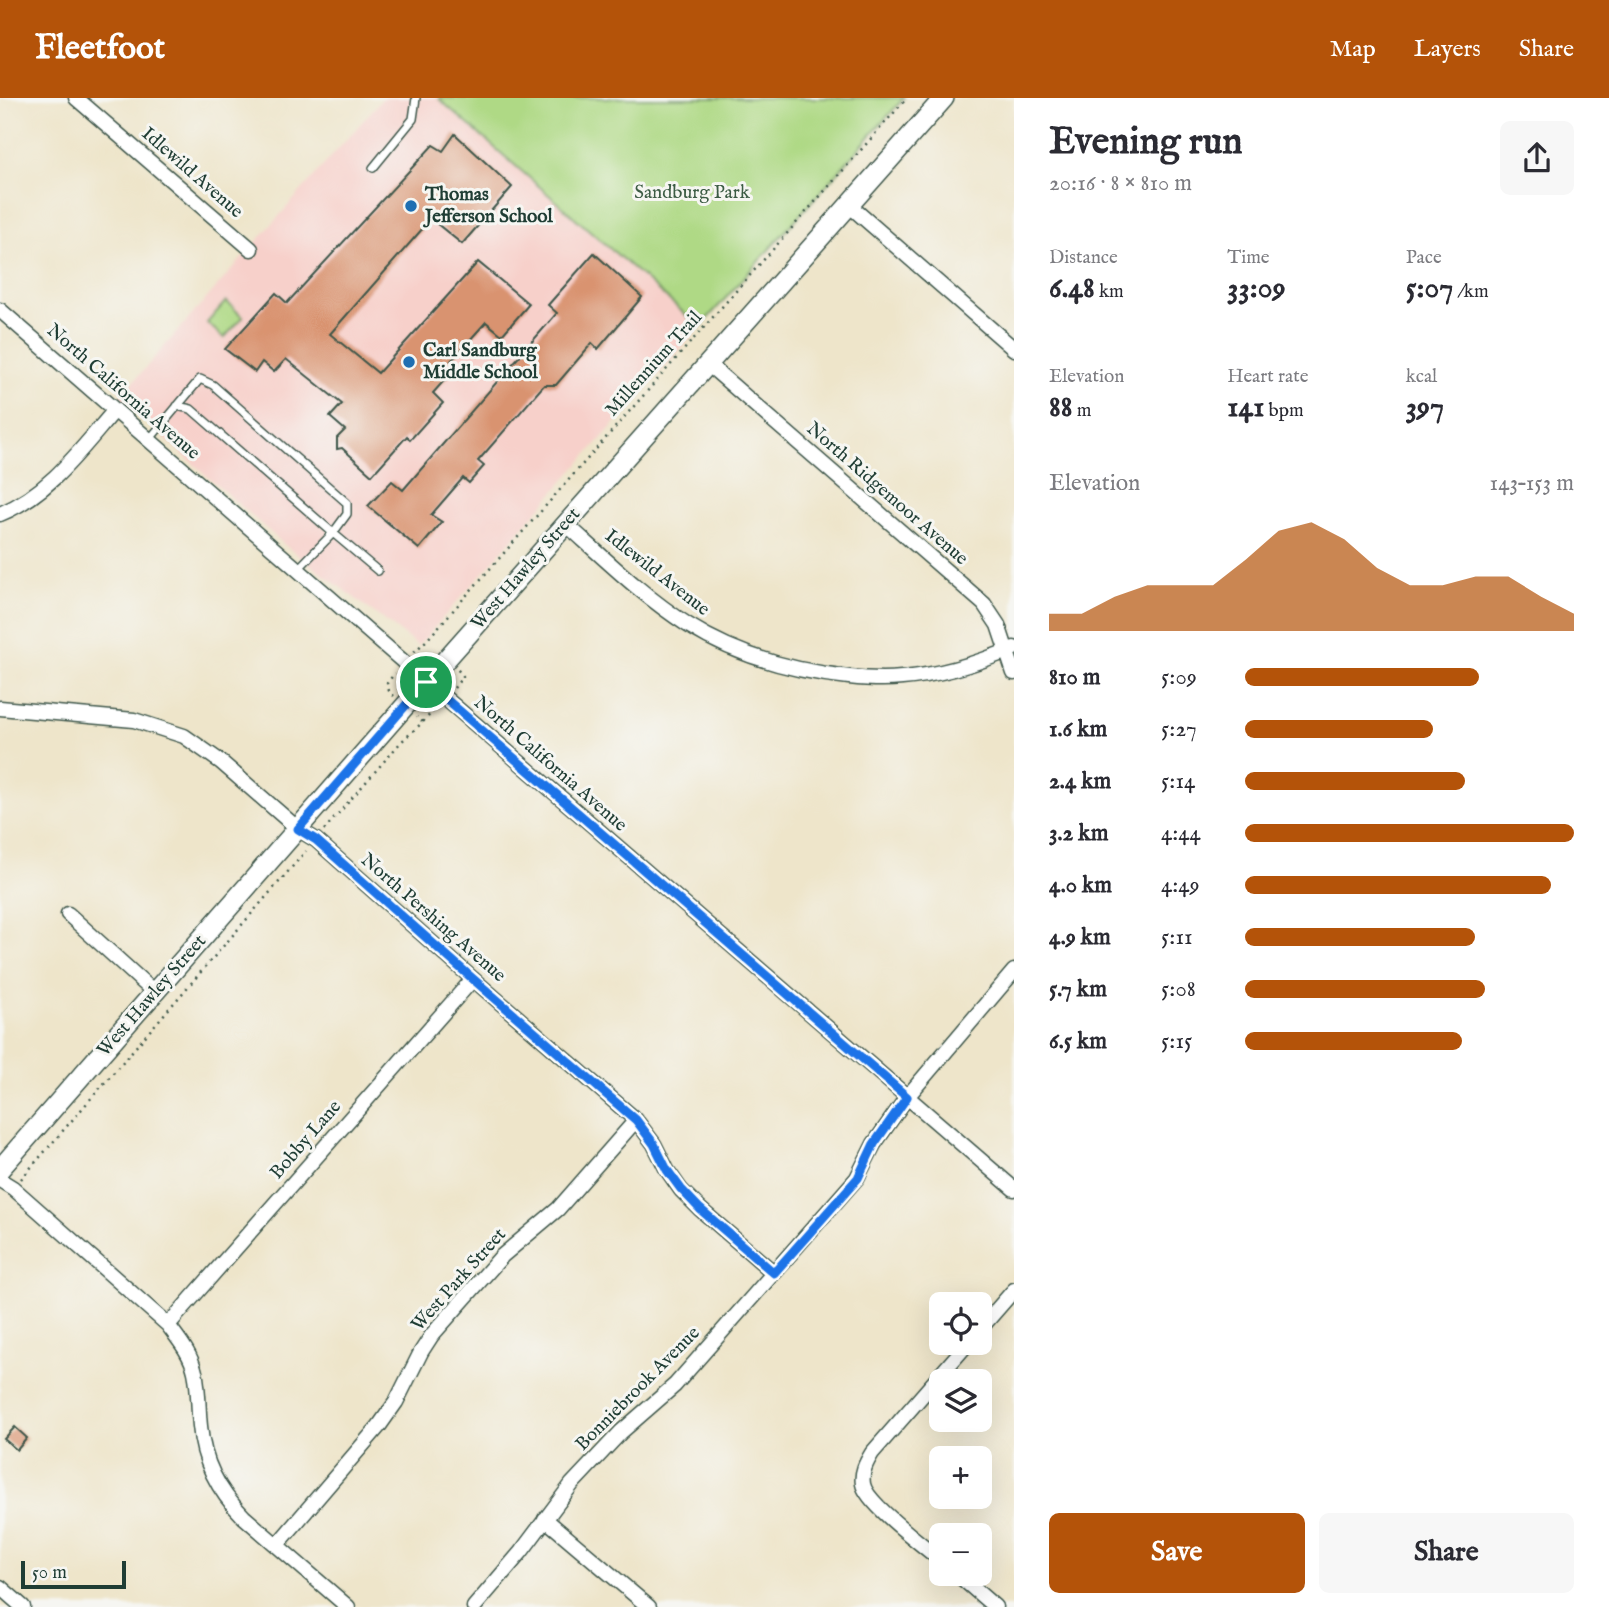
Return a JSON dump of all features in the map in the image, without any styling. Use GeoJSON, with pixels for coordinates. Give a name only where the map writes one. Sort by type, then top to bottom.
{"type":"FeatureCollection","features":[{"type":"Feature","properties":{"kind":"street","name":"Idlewild Avenue"},"geometry":{"type":"LineString","coordinates":[[76,98],[251,249]]}},
{"type":"Feature","properties":{"kind":"street","name":"West Hawley Street"},"geometry":{"type":"LineString","coordinates":[[0,1169],[426,682],[944,98]]}},
{"type":"Feature","properties":{"kind":"street"},"geometry":{"type":"LineString","coordinates":[[849,205],[1014,349]]}},
{"type":"Feature","properties":{"kind":"street","name":"North California Avenue"},"geometry":{"type":"LineString","coordinates":[[0,310],[1014,1189]]}},
{"type":"Feature","properties":{"kind":"street","name":"North Ridgemoor Avenue"},"geometry":{"type":"LineString","coordinates":[[708,363],[984,604],[1010,650],[1014,673]]}},
{"type":"Feature","properties":{"kind":"street"},"geometry":{"type":"LineString","coordinates":[[0,514],[15,508],[43,489],[115,410]]}},
{"type":"Feature","properties":{"kind":"street","name":"Idlewild Avenue"},"geometry":{"type":"LineString","coordinates":[[566,524],[638,587],[688,625],[749,655],[784,667],[863,678],[901,678],[982,661],[1010,650]]}},
{"type":"Feature","properties":{"kind":"street","name":"North Pershing Avenue"},"geometry":{"type":"LineString","coordinates":[[0,708],[134,720],[184,736],[221,762],[298,829],[316,840],[636,1120],[681,1189],[700,1209],[774,1273]]}},
{"type":"Feature","properties":{"kind":"street"},"geometry":{"type":"LineString","coordinates":[[68,914],[155,993]]}},
{"type":"Feature","properties":{"kind":"street","name":"Bonniebrook Avenue"},"geometry":{"type":"LineString","coordinates":[[474,1607],[521,1552],[572,1484],[621,1432],[675,1385],[858,1178],[874,1144],[907,1097],[1014,971]]}},
{"type":"Feature","properties":{"kind":"street","name":"Bobby Lane"},"geometry":{"type":"LineString","coordinates":[[168,1325],[473,979]]}},
{"type":"Feature","properties":{"kind":"street","name":"West Park Street"},"geometry":{"type":"LineString","coordinates":[[277,1545],[379,1426],[396,1402],[432,1335],[502,1256],[558,1209],[636,1120]]}},
{"type":"Feature","properties":{"kind":"street"},"geometry":{"type":"LineString","coordinates":[[6,1184],[168,1325],[186,1349],[194,1370],[200,1397],[200,1427],[205,1454],[218,1487],[244,1517],[348,1607]]}},
{"type":"Feature","properties":{"kind":"street"},"geometry":{"type":"LineString","coordinates":[[992,1315],[1014,1290]]}},
{"type":"Feature","properties":{"kind":"street"},"geometry":{"type":"LineString","coordinates":[[929,1550],[873,1503],[863,1486],[864,1467],[872,1454],[958,1355]]}},
{"type":"Feature","properties":{"kind":"street"},"geometry":{"type":"LineString","coordinates":[[545,1519],[649,1607]]}},
{"type":"Feature","properties":{"kind":"street"},"geometry":{"type":"LineString","coordinates":[[971,1586],[995,1607]]}},
{"type":"Feature","properties":{"kind":"street"},"geometry":{"type":"LineString","coordinates":[[0,1587],[23,1607]]}},
{"type":"Feature","properties":{"kind":"lane"},"geometry":{"type":"LineString","coordinates":[[373,168],[413,118],[416,102],[406,98]]}},
{"type":"Feature","properties":{"kind":"lane"},"geometry":{"type":"LineString","coordinates":[[149,440],[200,379],[213,385],[347,503],[347,514],[333,533],[297,569]]}},
{"type":"Feature","properties":{"kind":"lane"},"geometry":{"type":"LineString","coordinates":[[177,406],[191,409],[378,570]]}},
{"type":"Feature","properties":{"kind":"path","name":"Millennium Trail"},"geometry":{"type":"LineString","coordinates":[[420,646],[907,98]]}},
{"type":"Feature","properties":{"kind":"path"},"geometry":{"type":"LineString","coordinates":[[426,641],[431,645]]}},
{"type":"Feature","properties":{"kind":"path"},"geometry":{"type":"LineString","coordinates":[[460,672],[463,676],[460,680]]}},
{"type":"Feature","properties":{"kind":"path"},"geometry":{"type":"LineString","coordinates":[[389,691],[387,683],[392,677]]}},
{"type":"Feature","properties":{"kind":"path"},"geometry":{"type":"LineString","coordinates":[[6,1184],[401,742],[432,713]]}},
{"type":"Feature","properties":{"kind":"path"},"geometry":{"type":"LineString","coordinates":[[417,716],[423,722]]}},
{"type":"Feature","properties":{"kind":"shaded area","name":"Carl Sandburg Middle School"},"geometry":{"type":"Polygon","coordinates":[[[383,98],[436,98],[700,327],[418,646],[287,547],[119,398],[383,98]]]}},
{"type":"Feature","properties":{"kind":"green space","name":"Sandburg Park"},"geometry":{"type":"Polygon","coordinates":[[[440,98],[904,98],[700,327],[440,98]]]}},
{"type":"Feature","properties":{"kind":"green space"},"geometry":{"type":"Polygon","coordinates":[[[226,301],[243,317],[224,338],[207,323],[226,301]]]}},
{"type":"Feature","properties":{"kind":"building"},"geometry":{"type":"Polygon","coordinates":[[[455,134],[512,187],[462,244],[431,219],[330,334],[378,373],[478,262],[529,304],[502,335],[486,322],[451,361],[457,366],[433,393],[443,403],[410,440],[407,436],[372,475],[342,448],[337,449],[337,438],[345,430],[330,417],[342,404],[286,359],[274,372],[262,362],[255,372],[225,349],[276,293],[287,303],[433,145],[443,151],[455,134]]]}},
{"type":"Feature","properties":{"kind":"building"},"geometry":{"type":"Polygon","coordinates":[[[594,253],[642,297],[598,349],[592,343],[556,385],[544,385],[478,461],[484,466],[469,483],[463,478],[431,515],[442,522],[419,549],[368,506],[392,481],[403,490],[557,313],[548,305],[594,253]]]}},
{"type":"Feature","properties":{"kind":"building"},"geometry":{"type":"Polygon","coordinates":[[[15,1427],[27,1438],[17,1450],[4,1439],[15,1427]]]}},
{"type":"Feature","properties":{"kind":"place","name":"Thomas Jefferson School"},"geometry":{"type":"Point","coordinates":[411,206]}},
{"type":"Feature","properties":{"kind":"place","name":"Carl Sandburg Middle School"},"geometry":{"type":"Point","coordinates":[409,362]}},
{"type":"Feature","properties":{"kind":"route"},"geometry":{"type":"LineString","coordinates":[[426,682],[907,1097],[884,1127],[858,1178],[774,1273],[700,1209],[681,1189],[667,1170],[644,1128],[636,1120],[316,840],[298,829],[426,682]]}}]}
